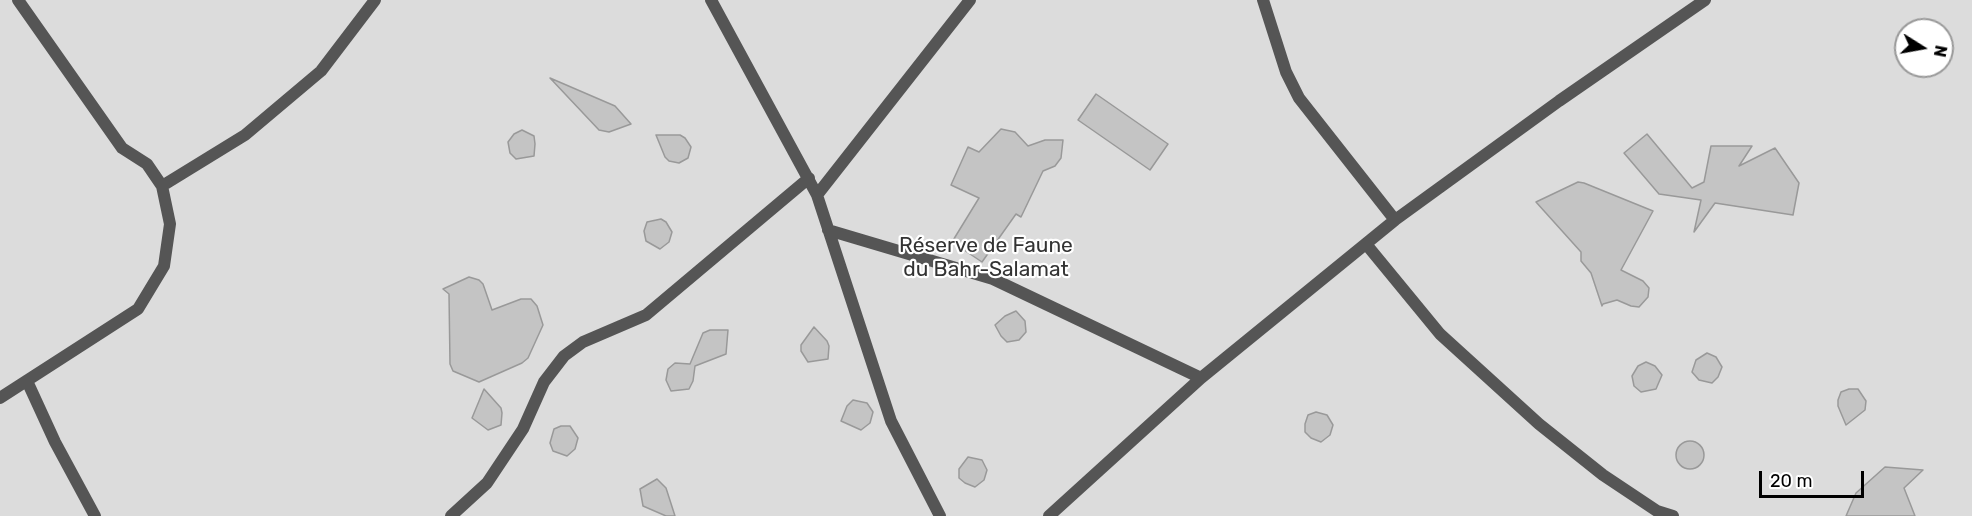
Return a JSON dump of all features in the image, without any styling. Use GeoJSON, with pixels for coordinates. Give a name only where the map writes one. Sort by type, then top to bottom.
{"type":"FeatureCollection","features":[{"type":"Feature","properties":{"kind":"street"},"geometry":{"type":"LineString","coordinates":[[0,398],[138,309],[164,266],[170,224],[162,186],[147,164],[122,148],[18,0]]}},
{"type":"Feature","properties":{"kind":"street"},"geometry":{"type":"LineString","coordinates":[[162,186],[245,135],[321,71],[375,0]]}},
{"type":"Feature","properties":{"kind":"street"},"geometry":{"type":"LineString","coordinates":[[711,0],[817,195],[891,421],[940,516]]}},
{"type":"Feature","properties":{"kind":"street"},"geometry":{"type":"LineString","coordinates":[[817,195],[970,0]]}},
{"type":"Feature","properties":{"kind":"street"},"geometry":{"type":"LineString","coordinates":[[1263,0],[1286,72],[1299,98],[1395,220]]}},
{"type":"Feature","properties":{"kind":"street"},"geometry":{"type":"LineString","coordinates":[[1048,516],[1201,378],[1395,220],[1558,101],[1705,0]]}},
{"type":"Feature","properties":{"kind":"street"},"geometry":{"type":"LineString","coordinates":[[451,516],[487,483],[523,429],[544,382],[564,356],[583,342],[646,315],[809,178]]}},
{"type":"Feature","properties":{"kind":"street"},"geometry":{"type":"LineString","coordinates":[[828,230],[993,279],[1201,378]]}},
{"type":"Feature","properties":{"kind":"street"},"geometry":{"type":"LineString","coordinates":[[1366,244],[1440,334],[1539,424],[1603,475],[1658,510],[1673,516]]}},
{"type":"Feature","properties":{"kind":"street"},"geometry":{"type":"LineString","coordinates":[[27,381],[55,441],[95,516]]}},
{"type":"Feature","properties":{"kind":"green space","name":"Réserve de Faune du Bahr-Salamat"},"geometry":{"type":"Polygon","coordinates":[[[0,0],[1972,0],[1972,516],[0,516],[0,0]]]}},
{"type":"Feature","properties":{"kind":"building"},"geometry":{"type":"Polygon","coordinates":[[[550,78],[615,106],[631,124],[609,132],[599,130],[550,78]]]}},
{"type":"Feature","properties":{"kind":"building"},"geometry":{"type":"Polygon","coordinates":[[[1096,94],[1168,144],[1150,170],[1078,120],[1096,94]]]}},
{"type":"Feature","properties":{"kind":"building"},"geometry":{"type":"Polygon","coordinates":[[[1001,129],[1015,132],[1028,146],[1045,140],[1063,140],[1061,158],[1055,166],[1043,171],[1021,217],[1016,214],[982,262],[952,242],[979,198],[951,185],[968,147],[979,152],[1001,129]]]}},
{"type":"Feature","properties":{"kind":"building"},"geometry":{"type":"Polygon","coordinates":[[[522,130],[534,136],[534,156],[516,159],[510,153],[508,142],[514,134],[522,130]]]}},
{"type":"Feature","properties":{"kind":"building"},"geometry":{"type":"Polygon","coordinates":[[[1647,134],[1692,188],[1704,182],[1711,146],[1752,146],[1739,166],[1775,148],[1799,183],[1793,215],[1715,203],[1694,232],[1701,200],[1659,194],[1624,153],[1647,134]]]}},
{"type":"Feature","properties":{"kind":"building"},"geometry":{"type":"Polygon","coordinates":[[[656,135],[680,135],[685,138],[691,147],[688,158],[679,163],[669,161],[656,135]]]}},
{"type":"Feature","properties":{"kind":"building"},"geometry":{"type":"Polygon","coordinates":[[[1578,182],[1653,211],[1621,270],[1643,281],[1649,288],[1648,297],[1639,307],[1617,300],[1602,306],[1591,273],[1581,261],[1581,252],[1536,202],[1578,182]]]}},
{"type":"Feature","properties":{"kind":"building"},"geometry":{"type":"Polygon","coordinates":[[[661,219],[666,222],[672,232],[669,242],[660,249],[646,241],[644,231],[647,222],[661,219]]]}},
{"type":"Feature","properties":{"kind":"building"},"geometry":{"type":"Polygon","coordinates":[[[469,277],[483,284],[492,310],[521,299],[531,299],[537,306],[543,325],[528,358],[522,363],[479,382],[453,371],[450,364],[449,294],[443,289],[469,277]]]}},
{"type":"Feature","properties":{"kind":"building"},"geometry":{"type":"Polygon","coordinates":[[[1016,311],[1025,321],[1026,332],[1019,340],[1007,342],[995,325],[1005,316],[1016,311]]]}},
{"type":"Feature","properties":{"kind":"building"},"geometry":{"type":"Polygon","coordinates":[[[814,327],[827,341],[828,359],[808,362],[801,351],[801,345],[814,327]]]}},
{"type":"Feature","properties":{"kind":"building"},"geometry":{"type":"Polygon","coordinates":[[[710,330],[728,330],[726,354],[695,366],[693,381],[689,389],[671,391],[666,380],[668,369],[675,363],[690,364],[703,333],[710,330]]]}},
{"type":"Feature","properties":{"kind":"building"},"geometry":{"type":"Polygon","coordinates":[[[1707,353],[1716,357],[1722,367],[1718,377],[1712,383],[1699,380],[1692,372],[1696,360],[1707,353]]]}},
{"type":"Feature","properties":{"kind":"building"},"geometry":{"type":"Polygon","coordinates":[[[1646,362],[1655,366],[1662,375],[1656,389],[1641,392],[1634,386],[1632,376],[1638,366],[1646,362]]]}},
{"type":"Feature","properties":{"kind":"building"},"geometry":{"type":"Polygon","coordinates":[[[484,389],[501,408],[502,413],[501,425],[488,430],[472,418],[484,389]]]}},
{"type":"Feature","properties":{"kind":"building"},"geometry":{"type":"Polygon","coordinates":[[[1858,389],[1866,401],[1865,410],[1846,425],[1838,406],[1838,400],[1841,392],[1858,389]]]}},
{"type":"Feature","properties":{"kind":"building"},"geometry":{"type":"Polygon","coordinates":[[[853,400],[867,403],[873,412],[870,423],[861,430],[841,421],[847,406],[853,400]]]}},
{"type":"Feature","properties":{"kind":"building"},"geometry":{"type":"Polygon","coordinates":[[[1316,412],[1327,415],[1333,425],[1330,435],[1321,442],[1311,438],[1305,432],[1308,415],[1316,412]]]}},
{"type":"Feature","properties":{"kind":"building"},"geometry":{"type":"Polygon","coordinates":[[[570,426],[578,438],[575,449],[567,456],[553,451],[550,443],[554,429],[570,426]]]}},
{"type":"Feature","properties":{"kind":"building"},"geometry":{"type":"Polygon","coordinates":[[[1690,441],[1700,445],[1704,455],[1700,465],[1690,469],[1680,465],[1676,455],[1680,445],[1690,441]]]}},
{"type":"Feature","properties":{"kind":"building"},"geometry":{"type":"Polygon","coordinates":[[[968,457],[982,460],[987,470],[984,480],[975,487],[959,478],[959,469],[968,457]]]}},
{"type":"Feature","properties":{"kind":"building"},"geometry":{"type":"Polygon","coordinates":[[[1885,467],[1923,470],[1904,488],[1915,516],[1846,516],[1856,493],[1885,467]]]}},
{"type":"Feature","properties":{"kind":"building"},"geometry":{"type":"Polygon","coordinates":[[[657,479],[666,488],[675,516],[666,516],[643,506],[640,489],[657,479]]]}}]}
